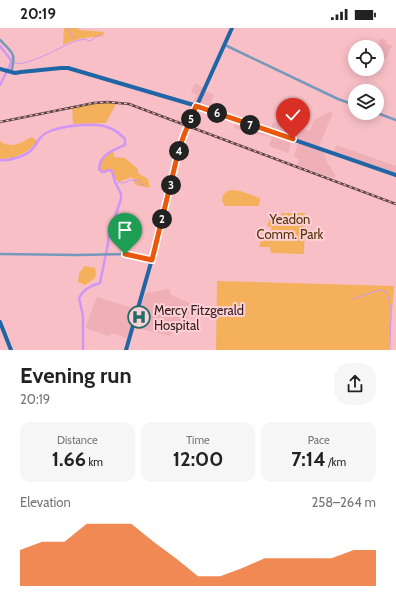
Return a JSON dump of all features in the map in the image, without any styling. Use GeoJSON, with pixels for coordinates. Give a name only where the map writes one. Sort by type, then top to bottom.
{"type":"FeatureCollection","features":[{"type":"Feature","properties":{"kind":"main road"},"geometry":{"type":"LineString","coordinates":[[126,350],[152,260],[179,149],[196,106],[232,28]]}},
{"type":"Feature","properties":{"kind":"main road"},"geometry":{"type":"LineString","coordinates":[[1,70],[22,72],[66,68],[196,106],[396,175]]}},
{"type":"Feature","properties":{"kind":"main road"},"geometry":{"type":"LineString","coordinates":[[0,322],[11,350]]}},
{"type":"Feature","properties":{"kind":"street"},"geometry":{"type":"LineString","coordinates":[[0,40],[14,58],[10,72]]}},
{"type":"Feature","properties":{"kind":"street"},"geometry":{"type":"LineString","coordinates":[[225,45],[348,103]]}},
{"type":"Feature","properties":{"kind":"street"},"geometry":{"type":"LineString","coordinates":[[384,116],[396,120]]}},
{"type":"Feature","properties":{"kind":"street"},"geometry":{"type":"LineString","coordinates":[[0,254],[130,254],[152,260]]}},
{"type":"Feature","properties":{"kind":"shaded area"},"geometry":{"type":"Polygon","coordinates":[[[381,38],[387,41],[386,43],[392,46],[386,59],[384,58],[384,40],[380,40],[381,38]]]}},
{"type":"Feature","properties":{"kind":"shaded area"},"geometry":{"type":"Polygon","coordinates":[[[195,83],[214,95],[211,102],[221,107],[218,113],[192,104],[197,95],[191,92],[195,83]]]}},
{"type":"Feature","properties":{"kind":"shaded area"},"geometry":{"type":"Polygon","coordinates":[[[329,112],[333,113],[319,146],[270,130],[273,122],[282,125],[283,123],[298,129],[299,127],[310,131],[314,120],[329,112]]]}},
{"type":"Feature","properties":{"kind":"shaded area"},"geometry":{"type":"Polygon","coordinates":[[[237,121],[292,140],[288,153],[269,146],[272,137],[258,135],[234,128],[237,121]]]}},
{"type":"Feature","properties":{"kind":"shaded area"},"geometry":{"type":"Polygon","coordinates":[[[298,142],[324,152],[327,162],[336,176],[333,178],[297,165],[299,159],[294,157],[298,142]]]}},
{"type":"Feature","properties":{"kind":"shaded area"},"geometry":{"type":"Polygon","coordinates":[[[336,145],[396,166],[396,174],[334,152],[336,145]]]}},
{"type":"Feature","properties":{"kind":"shaded area","name":"Mercy Fitzgerald Hospital"},"geometry":{"type":"Polygon","coordinates":[[[169,289],[171,295],[191,304],[186,324],[182,324],[176,329],[172,329],[171,336],[131,327],[127,338],[111,333],[109,336],[85,328],[97,297],[139,310],[146,293],[169,289]]]}},
{"type":"Feature","properties":{"kind":"green space"},"geometry":{"type":"Polygon","coordinates":[[[64,28],[77,28],[80,30],[104,32],[103,36],[78,39],[63,45],[64,28]]]}},
{"type":"Feature","properties":{"kind":"green space"},"geometry":{"type":"Polygon","coordinates":[[[100,102],[117,102],[106,123],[73,124],[72,107],[100,102]]]}},
{"type":"Feature","properties":{"kind":"green space"},"geometry":{"type":"Polygon","coordinates":[[[32,137],[37,141],[30,149],[11,158],[0,159],[0,141],[4,144],[12,145],[32,137]]]}},
{"type":"Feature","properties":{"kind":"green space"},"geometry":{"type":"Polygon","coordinates":[[[113,150],[114,157],[125,158],[138,169],[138,173],[148,179],[150,188],[136,185],[132,177],[119,182],[114,178],[111,170],[104,173],[100,171],[99,167],[101,162],[106,155],[113,150]]]}},
{"type":"Feature","properties":{"kind":"green space"},"geometry":{"type":"Polygon","coordinates":[[[227,191],[240,191],[260,198],[259,206],[225,206],[222,201],[223,195],[227,191]]]}},
{"type":"Feature","properties":{"kind":"green space","name":"Yeadon Comm. Park"},"geometry":{"type":"Polygon","coordinates":[[[281,213],[305,213],[304,254],[271,253],[270,247],[259,247],[262,238],[268,238],[272,227],[267,226],[271,215],[281,216],[281,213]]]}},
{"type":"Feature","properties":{"kind":"green space"},"geometry":{"type":"Polygon","coordinates":[[[85,266],[95,268],[96,274],[94,279],[85,285],[78,282],[79,273],[85,266]]]}},
{"type":"Feature","properties":{"kind":"green space"},"geometry":{"type":"Polygon","coordinates":[[[217,281],[394,286],[389,350],[216,350],[217,281]]]}},
{"type":"Feature","properties":{"kind":"waterway"},"geometry":{"type":"LineString","coordinates":[[68,28],[73,38]]}},
{"type":"Feature","properties":{"kind":"waterway"},"geometry":{"type":"LineString","coordinates":[[15,63],[20,64],[35,60],[74,41],[85,39],[90,41],[101,35]]}},
{"type":"Feature","properties":{"kind":"waterway"},"geometry":{"type":"LineString","coordinates":[[0,46],[11,60],[11,63],[0,85]]}},
{"type":"Feature","properties":{"kind":"waterway"},"geometry":{"type":"LineString","coordinates":[[0,160],[14,159],[28,153],[44,134],[59,128],[85,125],[101,126],[115,130],[125,139],[125,145],[117,148],[105,156],[99,169],[102,172],[108,170],[112,171],[115,182],[121,194],[121,199],[115,217],[109,227],[108,244],[100,283],[88,288],[79,298],[83,316],[83,350]]}},
{"type":"Feature","properties":{"kind":"waterway"},"geometry":{"type":"LineString","coordinates":[[116,184],[119,182],[124,183],[130,180],[136,181],[138,179],[141,184],[144,185]]}},
{"type":"Feature","properties":{"kind":"waterway"},"geometry":{"type":"LineString","coordinates":[[353,299],[379,290],[387,293],[391,308],[390,350]]}},
{"type":"Feature","properties":{"kind":"railway"},"geometry":{"type":"LineString","coordinates":[[0,122],[94,103],[108,102],[129,104],[396,204]]}},
{"type":"Feature","properties":{"kind":"place","name":"Mercy Fitzgerald Hospital"},"geometry":{"type":"Point","coordinates":[139,317]}},
{"type":"Feature","properties":{"kind":"route"},"geometry":{"type":"LineString","coordinates":[[125,254],[136,255],[152,260],[179,149],[196,106],[293,139]]}}]}
